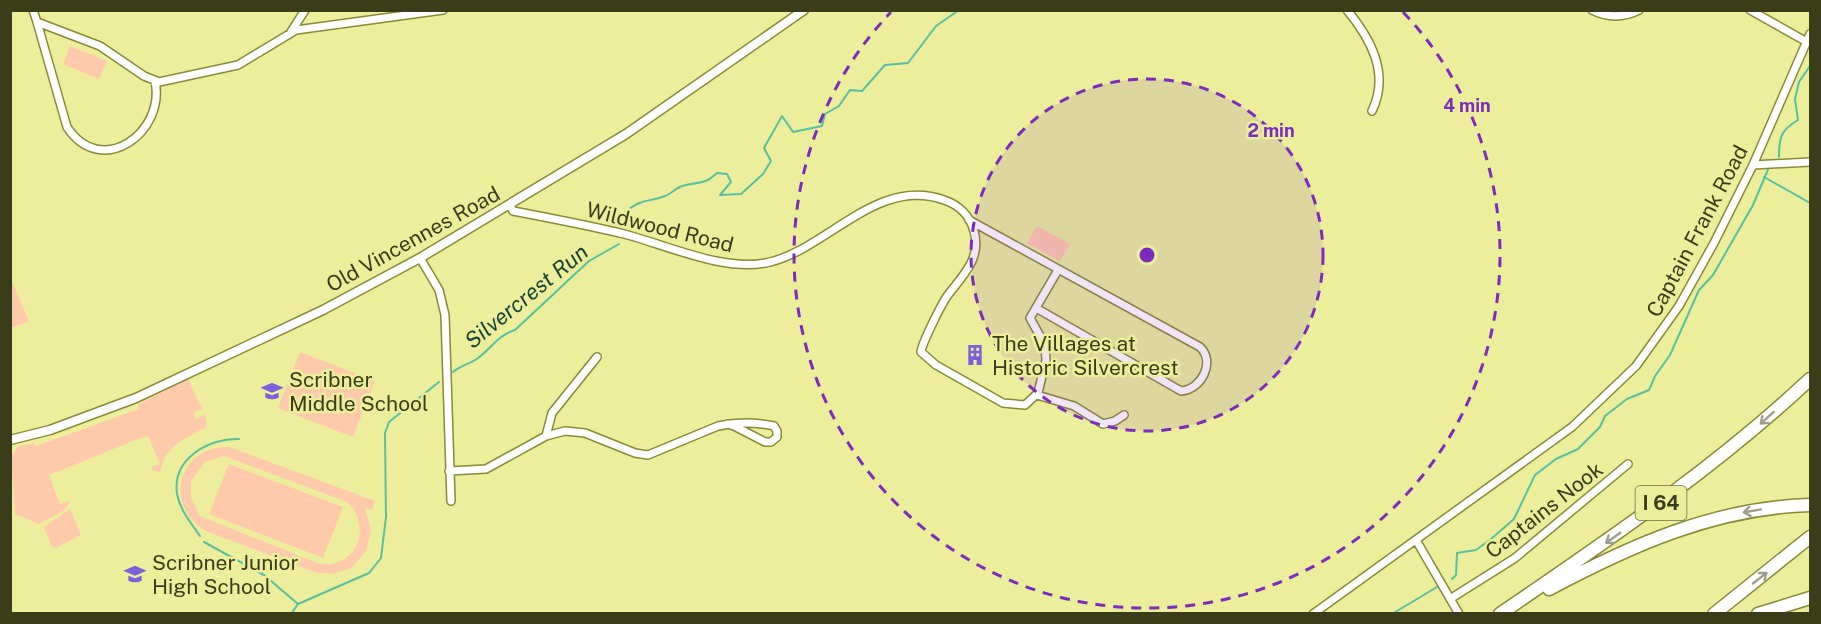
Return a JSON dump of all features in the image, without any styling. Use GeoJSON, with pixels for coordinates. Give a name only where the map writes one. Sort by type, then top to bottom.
{"type":"FeatureCollection","features":[{"type":"Feature","properties":{"kind":"highway","name":"I 64"},"geometry":{"type":"LineString","coordinates":[[1501,614],[1667,498],[1755,428],[1810,379]]}},
{"type":"Feature","properties":{"kind":"highway"},"geometry":{"type":"LineString","coordinates":[[1501,614],[1609,557],[1659,535],[1738,513],[1810,505]]}},
{"type":"Feature","properties":{"kind":"highway"},"geometry":{"type":"LineString","coordinates":[[1714,614],[1810,537]]}},
{"type":"Feature","properties":{"kind":"highway"},"geometry":{"type":"LineString","coordinates":[[1758,614],[1810,598]]}},
{"type":"Feature","properties":{"kind":"street"},"geometry":{"type":"LineString","coordinates":[[33,10],[62,113],[72,133],[94,148],[113,149],[138,136],[152,116],[156,96],[155,81]]}},
{"type":"Feature","properties":{"kind":"street"},"geometry":{"type":"LineString","coordinates":[[291,32],[304,10]]}},
{"type":"Feature","properties":{"kind":"street"},"geometry":{"type":"LineString","coordinates":[[37,22],[100,46],[155,81],[238,65],[291,32],[443,10]]}},
{"type":"Feature","properties":{"kind":"street","name":"Old Vincennes Road"},"geometry":{"type":"LineString","coordinates":[[10,440],[59,427],[136,398],[323,310],[420,258],[626,134],[804,10]]}},
{"type":"Feature","properties":{"kind":"street"},"geometry":{"type":"LineString","coordinates":[[1347,10],[1362,28],[1378,67],[1379,94],[1372,111]]}},
{"type":"Feature","properties":{"kind":"street"},"geometry":{"type":"LineString","coordinates":[[1592,10],[1612,17],[1625,16],[1639,10]]}},
{"type":"Feature","properties":{"kind":"street"},"geometry":{"type":"LineString","coordinates":[[1750,10],[1807,42]]}},
{"type":"Feature","properties":{"kind":"street","name":"Captain Frank Road"},"geometry":{"type":"LineString","coordinates":[[1313,614],[1572,427],[1636,366],[1663,331],[1689,289],[1753,165],[1810,34]]}},
{"type":"Feature","properties":{"kind":"street"},"geometry":{"type":"LineString","coordinates":[[1753,165],[1810,162]]}},
{"type":"Feature","properties":{"kind":"street","name":"Wildwood Road"},"geometry":{"type":"LineString","coordinates":[[510,205],[513,211],[622,234],[717,260],[746,264],[767,263],[791,254],[864,211],[897,199],[918,196],[938,198],[955,205],[969,220]]}},
{"type":"Feature","properties":{"kind":"street"},"geometry":{"type":"LineString","coordinates":[[969,220],[1200,347],[1208,363],[1199,383],[1188,391],[1176,389],[1036,308]]}},
{"type":"Feature","properties":{"kind":"street"},"geometry":{"type":"LineString","coordinates":[[969,220],[974,231],[975,252],[970,268],[946,296],[923,344],[923,356],[1009,405],[1025,405],[1037,395],[1046,353],[1030,318],[1058,270]]}},
{"type":"Feature","properties":{"kind":"street"},"geometry":{"type":"LineString","coordinates":[[420,258],[443,303],[451,501]]}},
{"type":"Feature","properties":{"kind":"street"},"geometry":{"type":"LineString","coordinates":[[546,436],[552,413],[597,357]]}},
{"type":"Feature","properties":{"kind":"street"},"geometry":{"type":"LineString","coordinates":[[1037,395],[1074,406],[1103,424],[1115,421],[1124,415]]}},
{"type":"Feature","properties":{"kind":"street"},"geometry":{"type":"LineString","coordinates":[[449,471],[486,469],[546,436],[565,431],[578,431],[635,453],[655,454],[683,440],[727,424],[740,422],[771,425],[777,429],[777,437],[771,442],[765,442],[727,424]]}},
{"type":"Feature","properties":{"kind":"street","name":"Captains Nook"},"geometry":{"type":"LineString","coordinates":[[1450,599],[1515,558],[1628,464]]}},
{"type":"Feature","properties":{"kind":"street"},"geometry":{"type":"LineString","coordinates":[[1416,540],[1459,614]]}},
{"type":"Feature","properties":{"kind":"shaded area"},"geometry":{"type":"Polygon","coordinates":[[[70,46],[107,61],[99,79],[63,64],[70,46]]]}},
{"type":"Feature","properties":{"kind":"shaded area"},"geometry":{"type":"Polygon","coordinates":[[[1037,226],[1070,244],[1060,261],[1027,243],[1037,226]]]}},
{"type":"Feature","properties":{"kind":"shaded area"},"geometry":{"type":"Polygon","coordinates":[[[10,277],[29,321],[11,328],[10,328],[10,277]]]}},
{"type":"Feature","properties":{"kind":"shaded area"},"geometry":{"type":"Polygon","coordinates":[[[300,352],[375,381],[353,437],[278,408],[300,352]]]}},
{"type":"Feature","properties":{"kind":"shaded area"},"geometry":{"type":"Polygon","coordinates":[[[188,379],[202,409],[194,412],[196,419],[205,414],[207,427],[171,449],[160,472],[153,471],[152,467],[160,464],[148,436],[143,437],[49,475],[60,504],[68,501],[69,504],[63,511],[39,524],[15,514],[11,457],[18,446],[34,443],[36,446],[139,409],[138,405],[188,379]]]}},
{"type":"Feature","properties":{"kind":"shaded area"},"geometry":{"type":"Polygon","coordinates":[[[229,447],[375,501],[372,510],[365,508],[371,530],[366,551],[351,568],[332,574],[314,572],[208,532],[194,522],[185,509],[181,495],[182,481],[187,467],[197,457],[211,449],[229,447]],[[224,456],[205,462],[191,481],[191,497],[200,516],[320,564],[333,564],[343,560],[352,553],[357,544],[360,533],[359,523],[355,512],[347,502],[224,456]]]}},
{"type":"Feature","properties":{"kind":"shaded area"},"geometry":{"type":"Polygon","coordinates":[[[229,464],[343,507],[323,558],[209,514],[229,464]]]}},
{"type":"Feature","properties":{"kind":"shaded area"},"geometry":{"type":"Polygon","coordinates":[[[70,509],[81,535],[56,548],[52,547],[44,527],[70,509]]]}},
{"type":"Feature","properties":{"kind":"waterway","name":"Silvercrest Run"},"geometry":{"type":"LineString","coordinates":[[627,222],[625,212],[637,204],[665,196],[682,186],[704,182],[717,173],[727,174],[731,182],[720,195],[741,194],[763,174],[771,161],[764,148],[782,116],[793,132],[822,126],[825,114],[839,106],[850,90],[862,91],[885,65],[908,63],[936,26],[959,10]]}},
{"type":"Feature","properties":{"kind":"waterway"},"geometry":{"type":"LineString","coordinates":[[1779,157],[1782,135],[1798,120],[1795,99],[1799,82],[1810,66]]}},
{"type":"Feature","properties":{"kind":"waterway"},"geometry":{"type":"LineString","coordinates":[[1452,579],[1456,575],[1457,553],[1476,550],[1514,519],[1535,475],[1556,459],[1578,449],[1600,427],[1605,416],[1627,399],[1649,390],[1655,376],[1670,355],[1699,290],[1713,275],[1753,205],[1769,167]]}},
{"type":"Feature","properties":{"kind":"waterway"},"geometry":{"type":"LineString","coordinates":[[1764,177],[1810,203]]}},
{"type":"Feature","properties":{"kind":"waterway","name":"Silvercrest Run"},"geometry":{"type":"LineString","coordinates":[[453,372],[478,358],[500,338],[515,330],[589,261],[619,244]]}},
{"type":"Feature","properties":{"kind":"waterway","name":"Silvercrest Run"},"geometry":{"type":"LineString","coordinates":[[291,614],[298,604],[369,573],[381,558],[386,517],[385,433],[389,422],[439,382]]}},
{"type":"Feature","properties":{"kind":"waterway"},"geometry":{"type":"LineString","coordinates":[[200,536],[178,500],[177,482],[180,470],[194,453],[204,447],[216,442],[239,439]]}},
{"type":"Feature","properties":{"kind":"waterway"},"geometry":{"type":"LineString","coordinates":[[204,542],[264,575],[298,604]]}},
{"type":"Feature","properties":{"kind":"waterway"},"geometry":{"type":"LineString","coordinates":[[1392,614],[1437,587]]}},
{"type":"Feature","properties":{"kind":"place","name":"The Villages at Historic Silvercrest"},"geometry":{"type":"Point","coordinates":[975,355]}},
{"type":"Feature","properties":{"kind":"place","name":"Scribner Middle School"},"geometry":{"type":"Point","coordinates":[272,391]}},
{"type":"Feature","properties":{"kind":"place","name":"Scribner Junior High School"},"geometry":{"type":"Point","coordinates":[135,574]}}]}
